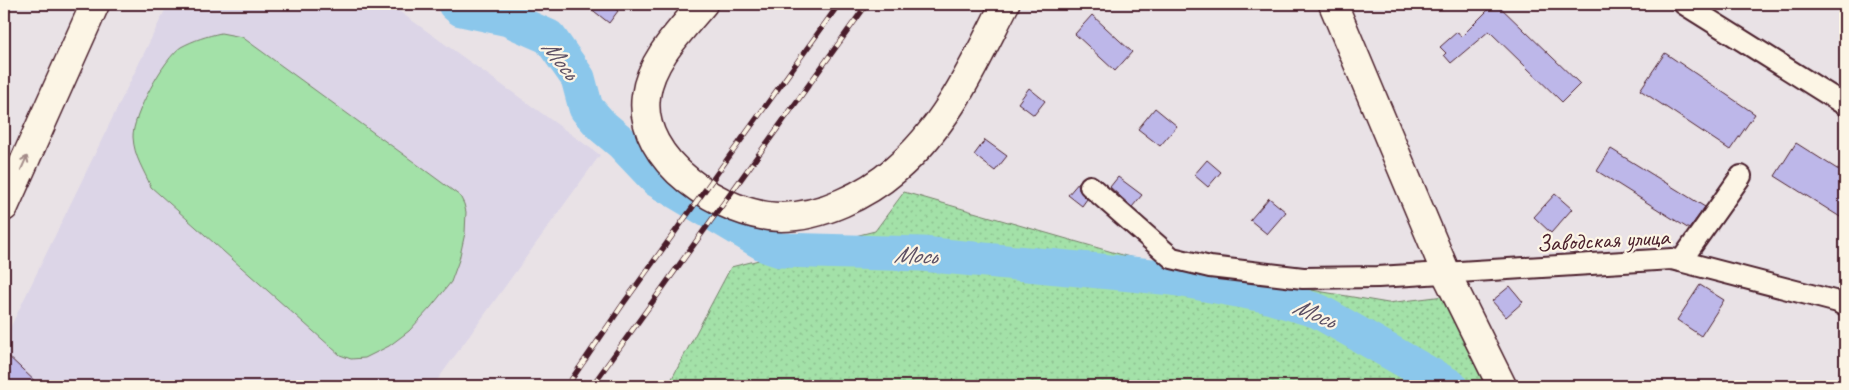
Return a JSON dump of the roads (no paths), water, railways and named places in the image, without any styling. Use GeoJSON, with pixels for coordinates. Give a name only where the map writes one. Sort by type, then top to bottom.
{"type":"FeatureCollection","features":[{"type":"Feature","properties":{"kind":"street"},"geometry":{"type":"LineString","coordinates":[[4,207],[95,4]]}},
{"type":"Feature","properties":{"kind":"street"},"geometry":{"type":"LineString","coordinates":[[702,4],[659,60],[646,94],[646,123],[653,139],[672,166],[712,196],[745,212],[783,217],[827,209],[873,186],[895,170],[923,142],[948,111],[962,89],[1005,4]]}},
{"type":"Feature","properties":{"kind":"street"},"geometry":{"type":"LineString","coordinates":[[1333,4],[1446,273],[1500,382]]}},
{"type":"Feature","properties":{"kind":"street"},"geometry":{"type":"LineString","coordinates":[[1684,4],[1845,105]]}},
{"type":"Feature","properties":{"kind":"street"},"geometry":{"type":"LineString","coordinates":[[1681,261],[1741,176]]}},
{"type":"Feature","properties":{"kind":"street","name":"Заводская улица"},"geometry":{"type":"LineString","coordinates":[[1090,186],[1172,258],[1210,267],[1303,278],[1416,276],[1672,259],[1838,302],[1845,306]]}},
{"type":"Feature","properties":{"kind":"waterway","name":"Мось"},"geometry":{"type":"LineString","coordinates":[[455,4],[461,9],[508,19],[549,37],[578,78],[586,108],[657,180],[768,246],[780,250],[922,254],[1173,278],[1265,295],[1318,311],[1450,386]]}},
{"type":"Feature","properties":{"kind":"railway"},"geometry":{"type":"LineString","coordinates":[[567,386],[623,304],[839,4]]}},
{"type":"Feature","properties":{"kind":"railway"},"geometry":{"type":"LineString","coordinates":[[592,386],[867,4]]}}]}
